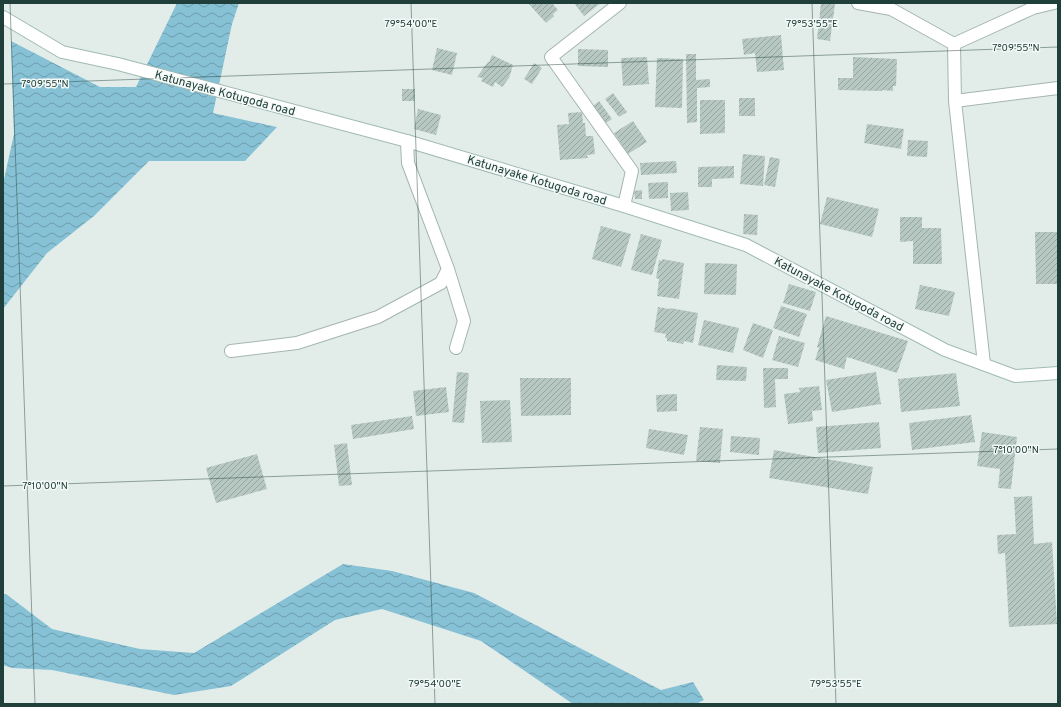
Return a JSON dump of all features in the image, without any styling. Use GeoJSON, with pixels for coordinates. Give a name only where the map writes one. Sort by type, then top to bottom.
{"type":"FeatureCollection","features":[{"type":"Feature","properties":{"kind":"street"},"geometry":{"type":"LineString","coordinates":[[620,3],[550,57],[632,171],[624,206]]}},
{"type":"Feature","properties":{"kind":"street"},"geometry":{"type":"LineString","coordinates":[[858,3],[891,9],[954,44]]}},
{"type":"Feature","properties":{"kind":"street"},"geometry":{"type":"LineString","coordinates":[[954,44],[1033,8],[1054,3]]}},
{"type":"Feature","properties":{"kind":"street","name":"Katunayake Kotugoda road"},"geometry":{"type":"LineString","coordinates":[[3,17],[62,52],[118,64],[407,141],[624,206],[746,245],[945,350],[1015,376],[1058,373]]}},
{"type":"Feature","properties":{"kind":"street"},"geometry":{"type":"LineString","coordinates":[[954,44],[955,101],[984,364]]}},
{"type":"Feature","properties":{"kind":"street"},"geometry":{"type":"LineString","coordinates":[[955,101],[1058,88]]}},
{"type":"Feature","properties":{"kind":"street"},"geometry":{"type":"LineString","coordinates":[[407,141],[408,164],[448,269],[464,321],[456,348]]}},
{"type":"Feature","properties":{"kind":"street"},"geometry":{"type":"LineString","coordinates":[[231,350],[297,343],[378,317],[441,283],[448,269]]}},
{"type":"Feature","properties":{"kind":"water"},"geometry":{"type":"Polygon","coordinates":[[[177,3],[239,3],[232,24],[213,113],[277,127],[245,161],[149,161],[94,216],[47,253],[3,309],[3,184],[14,134],[11,41],[100,87],[136,87],[177,3]]]}},
{"type":"Feature","properties":{"kind":"water"},"geometry":{"type":"Polygon","coordinates":[[[343,564],[392,571],[474,593],[661,690],[693,682],[704,700],[696,704],[573,704],[481,641],[382,609],[335,620],[231,686],[174,695],[52,670],[12,668],[3,665],[3,594],[6,594],[52,629],[140,649],[194,653],[343,564]]]}},
{"type":"Feature","properties":{"kind":"building"},"geometry":{"type":"Polygon","coordinates":[[[528,3],[552,3],[558,10],[546,23],[528,3]]]}},
{"type":"Feature","properties":{"kind":"building"},"geometry":{"type":"Polygon","coordinates":[[[574,3],[601,3],[584,16],[574,3]]]}},
{"type":"Feature","properties":{"kind":"building"},"geometry":{"type":"Polygon","coordinates":[[[821,3],[835,4],[830,41],[817,39],[821,3]]]}},
{"type":"Feature","properties":{"kind":"building"},"geometry":{"type":"Polygon","coordinates":[[[781,35],[784,70],[757,72],[755,53],[744,55],[742,39],[781,35]]]}},
{"type":"Feature","properties":{"kind":"building"},"geometry":{"type":"Polygon","coordinates":[[[437,48],[457,53],[452,75],[432,70],[437,48]]]}},
{"type":"Feature","properties":{"kind":"building"},"geometry":{"type":"Polygon","coordinates":[[[578,49],[608,50],[608,67],[578,66],[578,49]]]}},
{"type":"Feature","properties":{"kind":"building"},"geometry":{"type":"Polygon","coordinates":[[[686,54],[696,54],[696,80],[710,79],[710,87],[697,88],[697,122],[687,123],[686,54]]]}},
{"type":"Feature","properties":{"kind":"building"},"geometry":{"type":"Polygon","coordinates":[[[492,55],[513,65],[509,78],[502,87],[495,82],[493,87],[481,81],[483,78],[477,77],[489,62],[492,55]]]}},
{"type":"Feature","properties":{"kind":"building"},"geometry":{"type":"Polygon","coordinates":[[[647,57],[649,84],[623,86],[621,58],[647,57]]]}},
{"type":"Feature","properties":{"kind":"building"},"geometry":{"type":"Polygon","coordinates":[[[853,57],[897,59],[896,86],[893,86],[893,91],[838,90],[838,78],[853,78],[853,57]]]}},
{"type":"Feature","properties":{"kind":"building"},"geometry":{"type":"Polygon","coordinates":[[[657,58],[683,59],[682,108],[655,107],[657,58]]]}},
{"type":"Feature","properties":{"kind":"building"},"geometry":{"type":"Polygon","coordinates":[[[534,63],[542,68],[532,84],[524,79],[534,63]]]}},
{"type":"Feature","properties":{"kind":"building"},"geometry":{"type":"Polygon","coordinates":[[[402,89],[415,89],[415,101],[402,101],[402,89]]]}},
{"type":"Feature","properties":{"kind":"building"},"geometry":{"type":"Polygon","coordinates":[[[613,93],[627,112],[619,117],[605,99],[613,93]]]}},
{"type":"Feature","properties":{"kind":"building"},"geometry":{"type":"Polygon","coordinates":[[[739,98],[755,98],[755,116],[739,116],[739,98]]]}},
{"type":"Feature","properties":{"kind":"building"},"geometry":{"type":"Polygon","coordinates":[[[700,100],[725,100],[725,133],[700,134],[700,100]]]}},
{"type":"Feature","properties":{"kind":"building"},"geometry":{"type":"Polygon","coordinates":[[[599,101],[612,119],[606,123],[593,106],[599,101]]]}},
{"type":"Feature","properties":{"kind":"building"},"geometry":{"type":"Polygon","coordinates":[[[418,109],[441,115],[436,135],[414,129],[418,109]]]}},
{"type":"Feature","properties":{"kind":"building"},"geometry":{"type":"Polygon","coordinates":[[[582,112],[586,136],[593,136],[595,154],[587,155],[588,158],[560,160],[557,125],[569,124],[568,113],[582,112]]]}},
{"type":"Feature","properties":{"kind":"building"},"geometry":{"type":"Polygon","coordinates":[[[633,121],[647,142],[628,154],[614,133],[633,121]]]}},
{"type":"Feature","properties":{"kind":"building"},"geometry":{"type":"Polygon","coordinates":[[[867,124],[904,129],[901,149],[864,143],[867,124]]]}},
{"type":"Feature","properties":{"kind":"building"},"geometry":{"type":"Polygon","coordinates":[[[908,140],[928,141],[927,157],[907,156],[908,140]]]}},
{"type":"Feature","properties":{"kind":"building"},"geometry":{"type":"Polygon","coordinates":[[[743,154],[765,156],[763,186],[740,184],[743,154]]]}},
{"type":"Feature","properties":{"kind":"building"},"geometry":{"type":"Polygon","coordinates":[[[770,157],[780,159],[775,187],[764,185],[770,157]]]}},
{"type":"Feature","properties":{"kind":"building"},"geometry":{"type":"Polygon","coordinates":[[[676,161],[677,173],[641,175],[640,163],[676,161]]]}},
{"type":"Feature","properties":{"kind":"building"},"geometry":{"type":"Polygon","coordinates":[[[734,166],[734,178],[712,179],[712,187],[698,187],[698,167],[734,166]]]}},
{"type":"Feature","properties":{"kind":"building"},"geometry":{"type":"Polygon","coordinates":[[[668,182],[668,198],[649,199],[648,183],[668,182]]]}},
{"type":"Feature","properties":{"kind":"building"},"geometry":{"type":"Polygon","coordinates":[[[642,190],[642,199],[635,199],[634,191],[642,190]]]}},
{"type":"Feature","properties":{"kind":"building"},"geometry":{"type":"Polygon","coordinates":[[[688,192],[689,210],[671,211],[670,193],[688,192]]]}},
{"type":"Feature","properties":{"kind":"building"},"geometry":{"type":"Polygon","coordinates":[[[827,197],[879,209],[872,237],[820,224],[827,197]]]}},
{"type":"Feature","properties":{"kind":"building"},"geometry":{"type":"Polygon","coordinates":[[[744,214],[758,215],[757,235],[743,234],[744,214]]]}},
{"type":"Feature","properties":{"kind":"building"},"geometry":{"type":"Polygon","coordinates":[[[900,217],[922,217],[922,228],[941,228],[942,264],[913,264],[913,241],[900,242],[900,217]]]}},
{"type":"Feature","properties":{"kind":"building"},"geometry":{"type":"Polygon","coordinates":[[[601,226],[631,234],[621,267],[592,259],[601,226]]]}},
{"type":"Feature","properties":{"kind":"building"},"geometry":{"type":"Polygon","coordinates":[[[1035,232],[1058,232],[1058,284],[1036,284],[1035,232]]]}},
{"type":"Feature","properties":{"kind":"building"},"geometry":{"type":"Polygon","coordinates":[[[641,234],[662,240],[652,275],[631,270],[641,234]]]}},
{"type":"Feature","properties":{"kind":"building"},"geometry":{"type":"Polygon","coordinates":[[[662,259],[684,263],[679,299],[657,296],[659,279],[656,278],[659,260],[662,261],[662,259]]]}},
{"type":"Feature","properties":{"kind":"building"},"geometry":{"type":"Polygon","coordinates":[[[705,263],[737,264],[736,295],[704,294],[705,263]]]}},
{"type":"Feature","properties":{"kind":"building"},"geometry":{"type":"Polygon","coordinates":[[[789,284],[816,292],[810,311],[783,303],[789,284]]]}},
{"type":"Feature","properties":{"kind":"building"},"geometry":{"type":"Polygon","coordinates":[[[920,285],[955,292],[949,316],[915,309],[920,285]]]}},
{"type":"Feature","properties":{"kind":"building"},"geometry":{"type":"Polygon","coordinates":[[[781,306],[807,314],[799,337],[773,328],[781,306]]]}},
{"type":"Feature","properties":{"kind":"building"},"geometry":{"type":"Polygon","coordinates":[[[658,307],[698,313],[693,343],[684,341],[683,344],[667,341],[667,338],[665,338],[666,334],[654,332],[658,307]]]}},
{"type":"Feature","properties":{"kind":"building"},"geometry":{"type":"Polygon","coordinates":[[[826,316],[908,341],[897,373],[847,357],[844,369],[815,360],[819,348],[817,347],[826,316]]]}},
{"type":"Feature","properties":{"kind":"building"},"geometry":{"type":"Polygon","coordinates":[[[704,320],[739,328],[733,353],[698,345],[704,320]]]}},
{"type":"Feature","properties":{"kind":"building"},"geometry":{"type":"Polygon","coordinates":[[[753,323],[773,330],[763,358],[743,350],[753,323]]]}},
{"type":"Feature","properties":{"kind":"building"},"geometry":{"type":"Polygon","coordinates":[[[779,336],[805,343],[798,367],[772,360],[779,336]]]}},
{"type":"Feature","properties":{"kind":"building"},"geometry":{"type":"Polygon","coordinates":[[[717,365],[747,367],[746,381],[716,380],[717,365]]]}},
{"type":"Feature","properties":{"kind":"building"},"geometry":{"type":"Polygon","coordinates":[[[763,368],[788,368],[788,379],[775,379],[776,407],[764,408],[763,368]]]}},
{"type":"Feature","properties":{"kind":"building"},"geometry":{"type":"Polygon","coordinates":[[[457,372],[469,373],[464,423],[452,422],[457,372]]]}},
{"type":"Feature","properties":{"kind":"building"},"geometry":{"type":"Polygon","coordinates":[[[876,372],[881,404],[832,412],[826,380],[876,372]]]}},
{"type":"Feature","properties":{"kind":"building"},"geometry":{"type":"Polygon","coordinates":[[[956,373],[960,406],[901,412],[898,379],[956,373]]]}},
{"type":"Feature","properties":{"kind":"building"},"geometry":{"type":"Polygon","coordinates":[[[520,378],[571,378],[571,415],[521,416],[520,378]]]}},
{"type":"Feature","properties":{"kind":"building"},"geometry":{"type":"Polygon","coordinates":[[[819,386],[822,410],[812,411],[813,421],[788,424],[784,394],[800,392],[799,388],[819,386]]]}},
{"type":"Feature","properties":{"kind":"building"},"geometry":{"type":"Polygon","coordinates":[[[446,387],[449,412],[416,416],[413,391],[446,387]]]}},
{"type":"Feature","properties":{"kind":"building"},"geometry":{"type":"Polygon","coordinates":[[[677,394],[677,411],[657,412],[656,395],[677,394]]]}},
{"type":"Feature","properties":{"kind":"building"},"geometry":{"type":"Polygon","coordinates":[[[510,400],[512,442],[482,443],[480,401],[510,400]]]}},
{"type":"Feature","properties":{"kind":"building"},"geometry":{"type":"Polygon","coordinates":[[[971,415],[975,442],[912,450],[909,423],[971,415]]]}},
{"type":"Feature","properties":{"kind":"building"},"geometry":{"type":"Polygon","coordinates":[[[412,416],[414,429],[353,439],[351,425],[412,416]]]}},
{"type":"Feature","properties":{"kind":"building"},"geometry":{"type":"Polygon","coordinates":[[[879,422],[881,448],[818,453],[816,427],[879,422]]]}},
{"type":"Feature","properties":{"kind":"building"},"geometry":{"type":"Polygon","coordinates":[[[700,427],[723,429],[720,463],[696,461],[700,427]]]}},
{"type":"Feature","properties":{"kind":"building"},"geometry":{"type":"Polygon","coordinates":[[[649,429],[688,435],[684,455],[646,448],[649,429]]]}},
{"type":"Feature","properties":{"kind":"building"},"geometry":{"type":"Polygon","coordinates":[[[982,432],[1017,437],[1011,489],[998,488],[1000,469],[977,466],[982,432]]]}},
{"type":"Feature","properties":{"kind":"building"},"geometry":{"type":"Polygon","coordinates":[[[731,436],[760,438],[759,455],[730,452],[731,436]]]}},
{"type":"Feature","properties":{"kind":"building"},"geometry":{"type":"Polygon","coordinates":[[[347,443],[352,485],[339,486],[334,445],[347,443]]]}},
{"type":"Feature","properties":{"kind":"building"},"geometry":{"type":"Polygon","coordinates":[[[774,450],[873,467],[868,494],[769,478],[774,450]]]}},
{"type":"Feature","properties":{"kind":"building"},"geometry":{"type":"Polygon","coordinates":[[[257,454],[267,489],[216,503],[206,468],[257,454]]]}},
{"type":"Feature","properties":{"kind":"building"},"geometry":{"type":"Polygon","coordinates":[[[1032,496],[1034,544],[1052,542],[1057,624],[1009,627],[1005,553],[998,554],[997,535],[1016,534],[1014,497],[1032,496]]]}}]}
